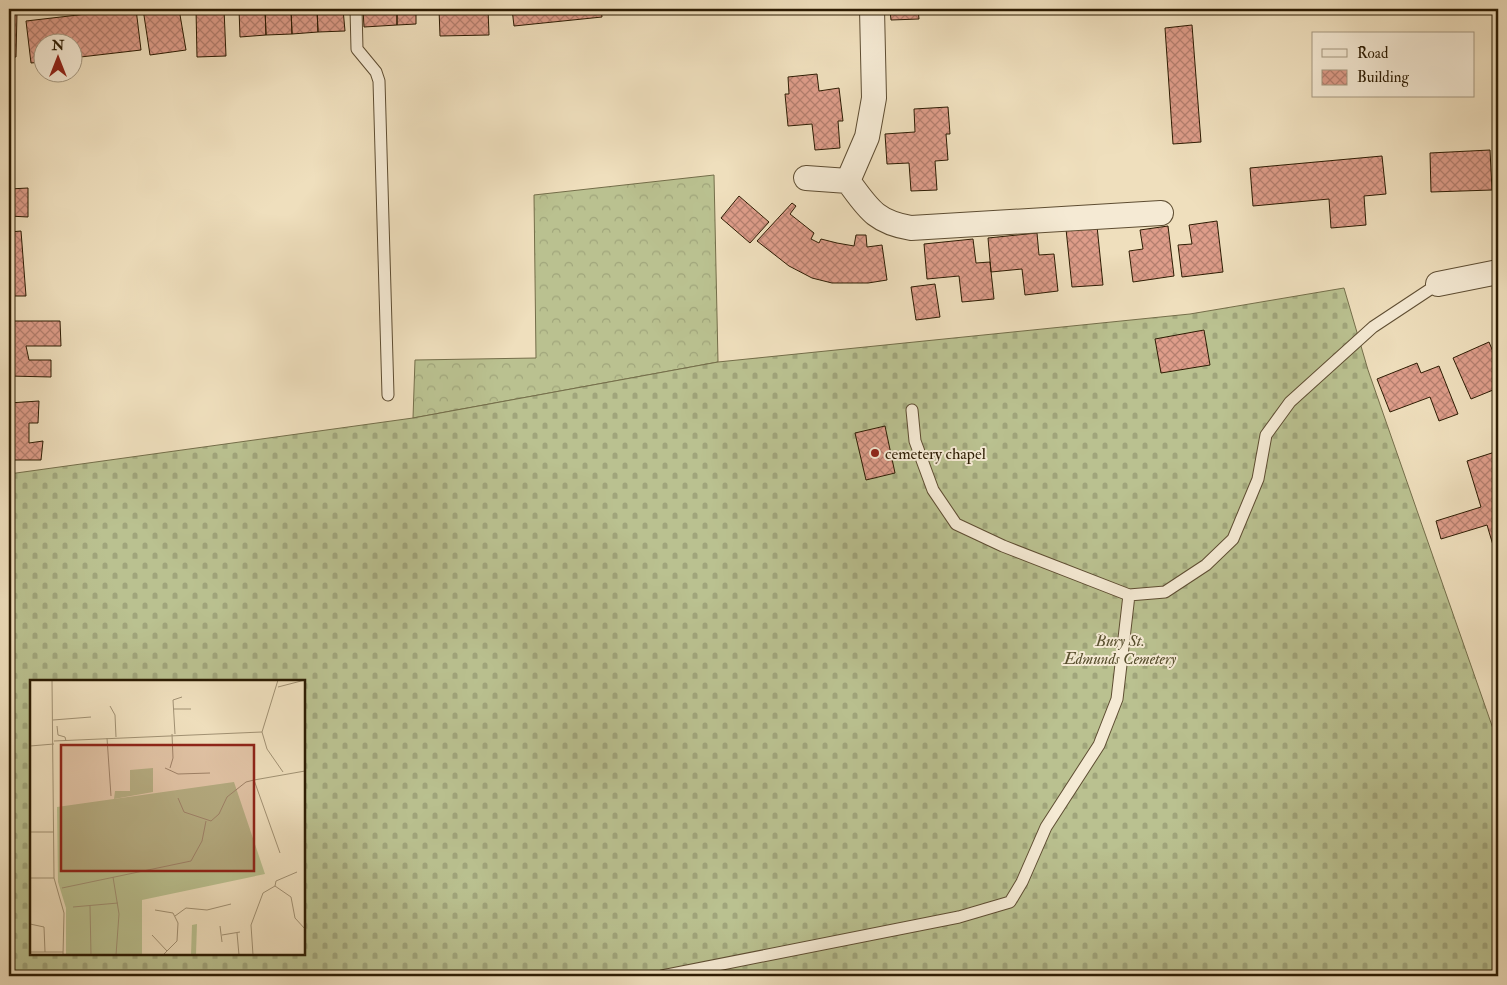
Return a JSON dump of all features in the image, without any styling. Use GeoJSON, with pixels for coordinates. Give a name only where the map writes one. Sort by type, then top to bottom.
{"type":"FeatureCollection","features":[{"type":"Feature","properties":{"kind":"street"},"geometry":{"type":"LineString","coordinates":[[848,181],[868,137],[874,98],[872,9]]}},
{"type":"Feature","properties":{"kind":"street"},"geometry":{"type":"LineString","coordinates":[[806,178],[848,181],[872,213],[892,225],[910,228],[1161,213]]}},
{"type":"Feature","properties":{"kind":"street"},"geometry":{"type":"LineString","coordinates":[[1438,284],[1498,272]]}},
{"type":"Feature","properties":{"kind":"lane"},"geometry":{"type":"LineString","coordinates":[[356,9],[357,49],[376,72],[379,81],[388,395]]}},
{"type":"Feature","properties":{"kind":"lane"},"geometry":{"type":"LineString","coordinates":[[912,410],[915,441],[932,490],[956,524],[1004,546],[1129,595],[1165,592],[1206,565],[1233,539],[1258,479],[1266,435],[1290,402],[1373,327],[1438,284]]}},
{"type":"Feature","properties":{"kind":"lane"},"geometry":{"type":"LineString","coordinates":[[662,976],[959,917],[1010,902],[1022,882],[1046,827],[1099,745],[1117,699],[1129,595]]}},
{"type":"Feature","properties":{"kind":"green space"},"geometry":{"type":"Polygon","coordinates":[[[714,175],[718,362],[413,418],[415,360],[536,358],[534,195],[714,175]]]}},
{"type":"Feature","properties":{"kind":"green space","name":"Bury St. Edmunds Cemetery"},"geometry":{"type":"Polygon","coordinates":[[[1344,288],[1368,370],[1498,743],[1498,976],[9,976],[9,474],[413,418],[718,362],[1190,314],[1344,288]]]}},
{"type":"Feature","properties":{"kind":"building"},"geometry":{"type":"Polygon","coordinates":[[[136,9],[141,50],[82,57],[82,32],[32,32],[31,63],[26,21],[136,9]]]}},
{"type":"Feature","properties":{"kind":"building"},"geometry":{"type":"Polygon","coordinates":[[[143,9],[179,9],[186,50],[150,55],[143,9]]]}},
{"type":"Feature","properties":{"kind":"building"},"geometry":{"type":"Polygon","coordinates":[[[196,9],[224,9],[226,56],[197,57],[196,9]]]}},
{"type":"Feature","properties":{"kind":"building"},"geometry":{"type":"Polygon","coordinates":[[[239,9],[265,9],[266,35],[240,37],[239,9]]]}},
{"type":"Feature","properties":{"kind":"building"},"geometry":{"type":"Polygon","coordinates":[[[265,9],[291,9],[292,34],[266,35],[265,9]]]}},
{"type":"Feature","properties":{"kind":"building"},"geometry":{"type":"Polygon","coordinates":[[[291,9],[317,9],[318,32],[292,34],[291,9]]]}},
{"type":"Feature","properties":{"kind":"building"},"geometry":{"type":"Polygon","coordinates":[[[317,9],[343,9],[345,31],[318,32],[317,9]]]}},
{"type":"Feature","properties":{"kind":"building"},"geometry":{"type":"Polygon","coordinates":[[[363,9],[397,9],[397,25],[364,27],[363,9]]]}},
{"type":"Feature","properties":{"kind":"building"},"geometry":{"type":"Polygon","coordinates":[[[397,9],[416,9],[416,24],[397,25],[397,9]]]}},
{"type":"Feature","properties":{"kind":"building"},"geometry":{"type":"Polygon","coordinates":[[[439,9],[488,9],[489,35],[440,36],[439,9]]]}},
{"type":"Feature","properties":{"kind":"building"},"geometry":{"type":"Polygon","coordinates":[[[512,9],[601,9],[602,17],[514,26],[512,9]]]}},
{"type":"Feature","properties":{"kind":"building"},"geometry":{"type":"Polygon","coordinates":[[[621,9],[708,9],[708,10],[622,14],[621,9]]]}},
{"type":"Feature","properties":{"kind":"building"},"geometry":{"type":"Polygon","coordinates":[[[881,9],[918,9],[919,19],[891,20],[890,10],[881,9]]]}},
{"type":"Feature","properties":{"kind":"building"},"geometry":{"type":"Polygon","coordinates":[[[1493,9],[1498,9],[1498,19],[1493,19],[1493,9]]]}},
{"type":"Feature","properties":{"kind":"building"},"geometry":{"type":"Polygon","coordinates":[[[9,12],[17,12],[16,57],[9,57],[9,12]]]}},
{"type":"Feature","properties":{"kind":"building"},"geometry":{"type":"Polygon","coordinates":[[[1493,19],[1498,19],[1498,41],[1494,41],[1493,19]]]}},
{"type":"Feature","properties":{"kind":"building"},"geometry":{"type":"Polygon","coordinates":[[[1192,25],[1201,142],[1173,144],[1165,28],[1192,25]]]}},
{"type":"Feature","properties":{"kind":"building"},"geometry":{"type":"Polygon","coordinates":[[[817,74],[819,91],[839,88],[843,121],[838,121],[840,148],[815,150],[812,124],[788,126],[785,94],[789,94],[788,77],[817,74]]]}},
{"type":"Feature","properties":{"kind":"building"},"geometry":{"type":"Polygon","coordinates":[[[948,107],[950,134],[946,134],[948,160],[935,161],[937,190],[911,191],[909,163],[887,164],[885,134],[915,132],[914,109],[948,107]]]}},
{"type":"Feature","properties":{"kind":"building"},"geometry":{"type":"Polygon","coordinates":[[[1490,150],[1492,190],[1431,192],[1430,153],[1490,150]]]}},
{"type":"Feature","properties":{"kind":"building"},"geometry":{"type":"Polygon","coordinates":[[[1382,156],[1386,194],[1364,196],[1366,225],[1331,228],[1329,199],[1253,206],[1250,168],[1382,156]]]}},
{"type":"Feature","properties":{"kind":"building"},"geometry":{"type":"Polygon","coordinates":[[[28,188],[28,217],[9,216],[9,189],[28,188]]]}},
{"type":"Feature","properties":{"kind":"building"},"geometry":{"type":"Polygon","coordinates":[[[739,196],[769,222],[750,243],[721,218],[739,196]]]}},
{"type":"Feature","properties":{"kind":"building"},"geometry":{"type":"Polygon","coordinates":[[[792,203],[796,206],[790,214],[814,233],[811,239],[819,243],[821,239],[854,246],[856,235],[866,235],[867,247],[882,245],[887,280],[868,283],[832,283],[812,278],[789,266],[757,241],[792,203]]]}},
{"type":"Feature","properties":{"kind":"building"},"geometry":{"type":"Polygon","coordinates":[[[1217,221],[1223,272],[1182,277],[1178,245],[1192,244],[1189,225],[1217,221]]]}},
{"type":"Feature","properties":{"kind":"building"},"geometry":{"type":"Polygon","coordinates":[[[1097,226],[1103,285],[1072,287],[1066,229],[1097,226]]]}},
{"type":"Feature","properties":{"kind":"building"},"geometry":{"type":"Polygon","coordinates":[[[1168,226],[1174,276],[1133,282],[1129,251],[1143,249],[1140,230],[1168,226]]]}},
{"type":"Feature","properties":{"kind":"building"},"geometry":{"type":"Polygon","coordinates":[[[21,231],[26,296],[9,296],[9,232],[21,231]]]}},
{"type":"Feature","properties":{"kind":"building"},"geometry":{"type":"Polygon","coordinates":[[[1037,233],[1039,255],[1054,254],[1058,291],[1025,295],[1022,269],[991,272],[988,238],[1037,233]]]}},
{"type":"Feature","properties":{"kind":"building"},"geometry":{"type":"Polygon","coordinates":[[[973,239],[976,263],[990,262],[994,299],[962,302],[959,276],[927,279],[924,244],[973,239]]]}},
{"type":"Feature","properties":{"kind":"building"},"geometry":{"type":"Polygon","coordinates":[[[935,284],[940,317],[916,320],[911,287],[935,284]]]}},
{"type":"Feature","properties":{"kind":"building"},"geometry":{"type":"Polygon","coordinates":[[[9,321],[60,321],[61,346],[26,346],[29,360],[51,360],[51,377],[9,376],[9,321]]]}},
{"type":"Feature","properties":{"kind":"building"},"geometry":{"type":"Polygon","coordinates":[[[1204,330],[1210,365],[1161,373],[1155,339],[1204,330]]]}},
{"type":"Feature","properties":{"kind":"building"},"geometry":{"type":"Polygon","coordinates":[[[1489,342],[1498,364],[1498,388],[1471,399],[1453,358],[1489,342]]]}},
{"type":"Feature","properties":{"kind":"building"},"geometry":{"type":"Polygon","coordinates":[[[1417,363],[1421,373],[1439,366],[1458,414],[1439,421],[1430,397],[1390,412],[1377,379],[1417,363]]]}},
{"type":"Feature","properties":{"kind":"building"},"geometry":{"type":"Polygon","coordinates":[[[39,401],[38,423],[29,423],[29,443],[43,441],[41,460],[9,460],[9,403],[39,401]]]}},
{"type":"Feature","properties":{"kind":"building","name":"cemetery chapel"},"geometry":{"type":"Polygon","coordinates":[[[885,426],[895,473],[866,480],[855,433],[885,426]]]}},
{"type":"Feature","properties":{"kind":"building"},"geometry":{"type":"Polygon","coordinates":[[[1498,451],[1498,562],[1487,525],[1441,539],[1436,521],[1481,507],[1467,461],[1498,451]]]}},
{"type":"Feature","properties":{"kind":"place","name":"cemetery chapel"},"geometry":{"type":"Point","coordinates":[875,453]}}]}
